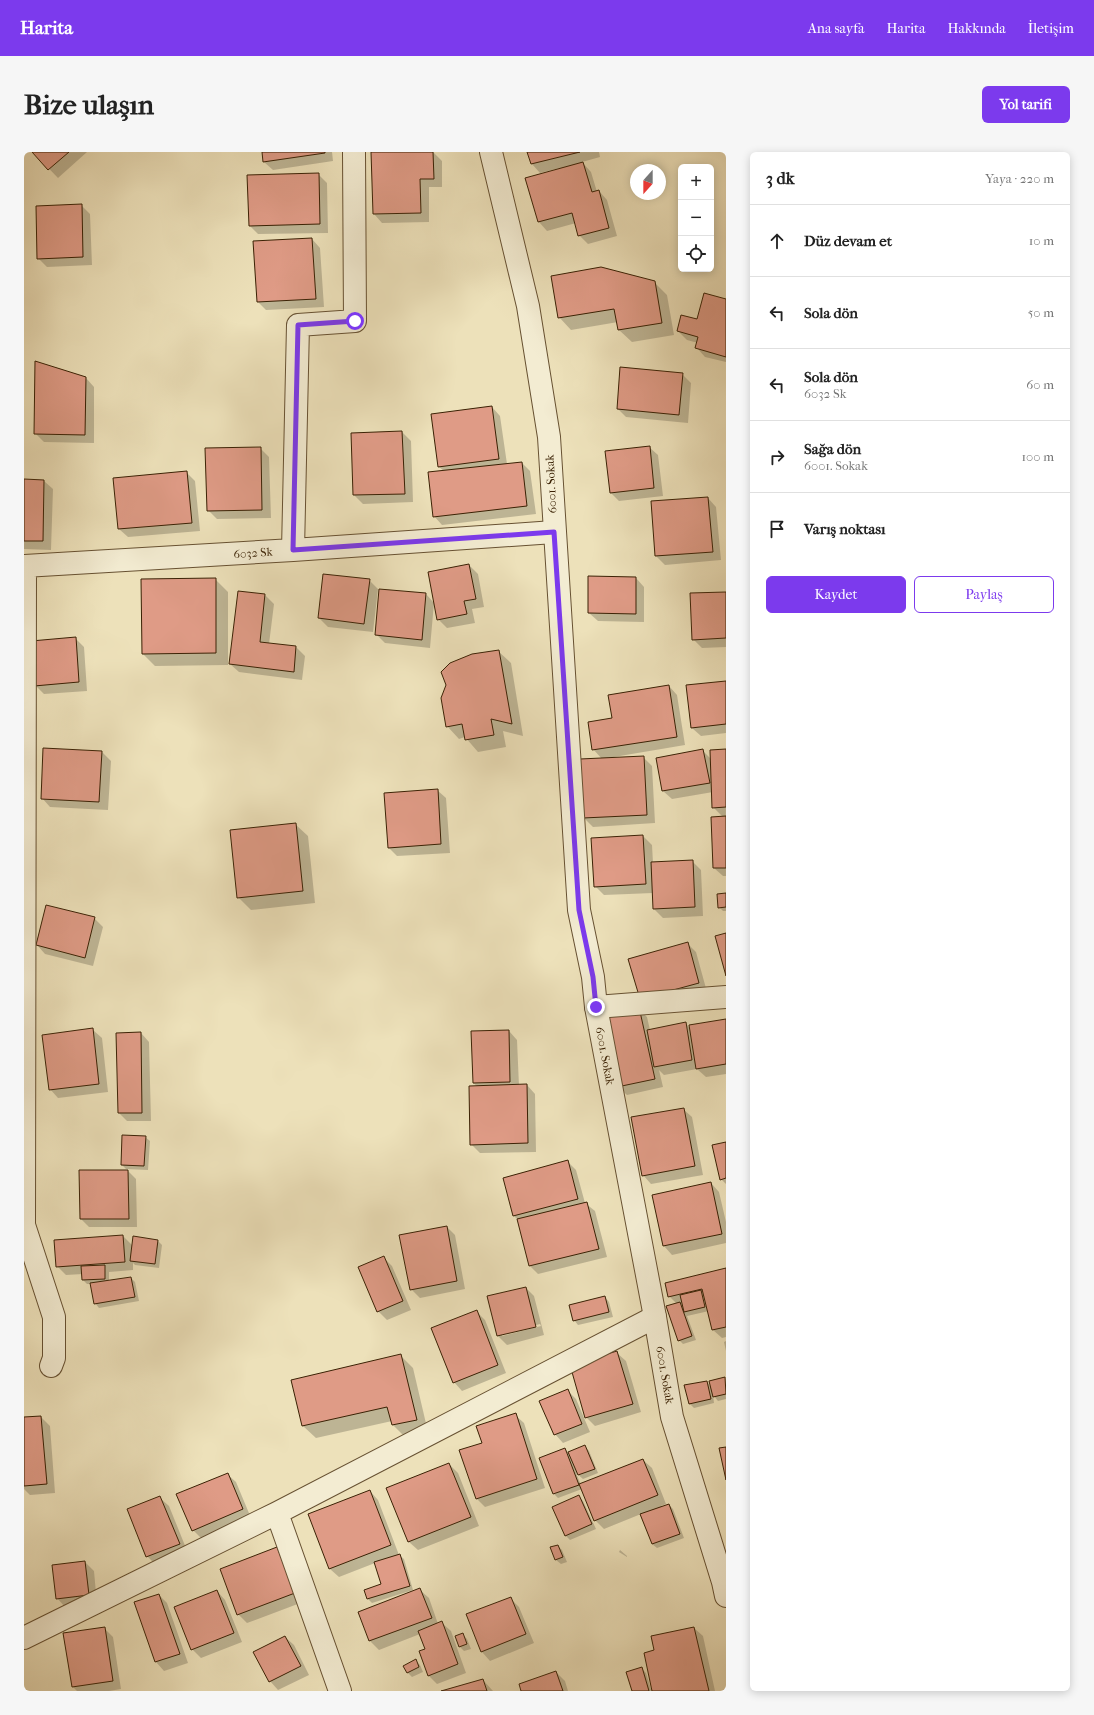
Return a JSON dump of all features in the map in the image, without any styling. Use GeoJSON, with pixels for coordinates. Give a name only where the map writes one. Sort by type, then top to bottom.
{"type":"FeatureCollection","features":[{"type":"Feature","properties":{"kind":"street"},"geometry":{"type":"LineString","coordinates":[[293,550],[298,325],[355,321],[354,152]]}},
{"type":"Feature","properties":{"kind":"street","name":"6001. Sokak"},"geometry":{"type":"LineString","coordinates":[[491,152],[528,306],[549,437],[579,910],[593,977],[596,1007],[655,1317],[672,1417],[726,1596]]}},
{"type":"Feature","properties":{"kind":"street","name":"6032 Sk"},"geometry":{"type":"LineString","coordinates":[[24,566],[293,550],[554,532]]}},
{"type":"Feature","properties":{"kind":"street"},"geometry":{"type":"LineString","coordinates":[[24,566],[24,1225],[54,1317],[54,1358],[51,1366]]}},
{"type":"Feature","properties":{"kind":"street"},"geometry":{"type":"LineString","coordinates":[[596,1007],[726,998]]}},
{"type":"Feature","properties":{"kind":"street"},"geometry":{"type":"LineString","coordinates":[[24,1638],[277,1513],[655,1317]]}},
{"type":"Feature","properties":{"kind":"street"},"geometry":{"type":"LineString","coordinates":[[277,1513],[340,1691]]}},
{"type":"Feature","properties":{"kind":"building"},"geometry":{"type":"Polygon","coordinates":[[[32,152],[69,152],[48,170],[32,152]]]}},
{"type":"Feature","properties":{"kind":"building"},"geometry":{"type":"Polygon","coordinates":[[[262,152],[325,152],[325,153],[263,162],[262,152]]]}},
{"type":"Feature","properties":{"kind":"building"},"geometry":{"type":"Polygon","coordinates":[[[371,152],[433,152],[434,179],[420,179],[421,213],[373,214],[371,152]]]}},
{"type":"Feature","properties":{"kind":"building"},"geometry":{"type":"Polygon","coordinates":[[[527,152],[580,152],[531,164],[527,152]]]}},
{"type":"Feature","properties":{"kind":"building"},"geometry":{"type":"Polygon","coordinates":[[[583,162],[592,192],[599,190],[609,228],[578,236],[572,213],[538,222],[525,178],[583,162]]]}},
{"type":"Feature","properties":{"kind":"building"},"geometry":{"type":"Polygon","coordinates":[[[319,173],[320,224],[249,226],[247,175],[319,173]]]}},
{"type":"Feature","properties":{"kind":"building"},"geometry":{"type":"Polygon","coordinates":[[[82,204],[83,257],[37,259],[36,206],[82,204]]]}},
{"type":"Feature","properties":{"kind":"building"},"geometry":{"type":"Polygon","coordinates":[[[312,238],[316,299],[257,302],[253,241],[312,238]]]}},
{"type":"Feature","properties":{"kind":"building"},"geometry":{"type":"Polygon","coordinates":[[[601,267],[655,281],[662,323],[618,330],[614,309],[558,318],[551,276],[601,267]]]}},
{"type":"Feature","properties":{"kind":"building"},"geometry":{"type":"Polygon","coordinates":[[[704,293],[726,299],[726,357],[695,348],[698,337],[677,331],[681,315],[697,319],[704,293]]]}},
{"type":"Feature","properties":{"kind":"building"},"geometry":{"type":"Polygon","coordinates":[[[35,361],[86,377],[85,435],[34,434],[35,361]]]}},
{"type":"Feature","properties":{"kind":"building"},"geometry":{"type":"Polygon","coordinates":[[[620,367],[683,373],[679,415],[617,409],[620,367]]]}},
{"type":"Feature","properties":{"kind":"building"},"geometry":{"type":"Polygon","coordinates":[[[492,406],[499,459],[438,467],[431,414],[492,406]]]}},
{"type":"Feature","properties":{"kind":"building"},"geometry":{"type":"Polygon","coordinates":[[[402,431],[405,494],[353,495],[351,433],[402,431]]]}},
{"type":"Feature","properties":{"kind":"building"},"geometry":{"type":"Polygon","coordinates":[[[650,446],[654,488],[610,493],[605,451],[650,446]]]}},
{"type":"Feature","properties":{"kind":"building"},"geometry":{"type":"Polygon","coordinates":[[[261,447],[262,510],[207,511],[205,448],[261,447]]]}},
{"type":"Feature","properties":{"kind":"building"},"geometry":{"type":"Polygon","coordinates":[[[522,462],[527,506],[433,517],[428,472],[522,462]]]}},
{"type":"Feature","properties":{"kind":"building"},"geometry":{"type":"Polygon","coordinates":[[[187,471],[192,523],[118,529],[113,478],[187,471]]]}},
{"type":"Feature","properties":{"kind":"building"},"geometry":{"type":"Polygon","coordinates":[[[24,479],[44,480],[43,541],[24,541],[24,479]]]}},
{"type":"Feature","properties":{"kind":"building"},"geometry":{"type":"Polygon","coordinates":[[[708,497],[713,552],[655,556],[651,501],[708,497]]]}},
{"type":"Feature","properties":{"kind":"building"},"geometry":{"type":"Polygon","coordinates":[[[469,564],[476,599],[464,601],[467,614],[437,620],[428,572],[469,564]]]}},
{"type":"Feature","properties":{"kind":"building"},"geometry":{"type":"Polygon","coordinates":[[[323,574],[370,579],[364,624],[318,618],[323,574]]]}},
{"type":"Feature","properties":{"kind":"building"},"geometry":{"type":"Polygon","coordinates":[[[588,576],[636,577],[636,614],[588,613],[588,576]]]}},
{"type":"Feature","properties":{"kind":"building"},"geometry":{"type":"Polygon","coordinates":[[[216,578],[216,653],[142,654],[141,579],[216,578]]]}},
{"type":"Feature","properties":{"kind":"building"},"geometry":{"type":"Polygon","coordinates":[[[379,589],[426,593],[422,640],[375,635],[379,589]]]}},
{"type":"Feature","properties":{"kind":"building"},"geometry":{"type":"Polygon","coordinates":[[[238,591],[265,594],[260,642],[296,646],[294,672],[229,664],[238,591]]]}},
{"type":"Feature","properties":{"kind":"building"},"geometry":{"type":"Polygon","coordinates":[[[726,592],[726,638],[692,640],[690,593],[726,592]]]}},
{"type":"Feature","properties":{"kind":"building"},"geometry":{"type":"Polygon","coordinates":[[[76,637],[79,682],[34,686],[31,641],[76,637]]]}},
{"type":"Feature","properties":{"kind":"building"},"geometry":{"type":"Polygon","coordinates":[[[499,650],[512,724],[491,719],[494,735],[465,740],[462,724],[446,727],[441,698],[446,685],[441,672],[450,663],[472,654],[499,650]]]}},
{"type":"Feature","properties":{"kind":"building"},"geometry":{"type":"Polygon","coordinates":[[[726,681],[726,724],[691,728],[686,685],[726,681]]]}},
{"type":"Feature","properties":{"kind":"building"},"geometry":{"type":"Polygon","coordinates":[[[669,685],[677,737],[592,750],[588,722],[612,718],[608,695],[669,685]]]}},
{"type":"Feature","properties":{"kind":"building"},"geometry":{"type":"Polygon","coordinates":[[[43,748],[102,751],[99,802],[41,799],[43,748]]]}},
{"type":"Feature","properties":{"kind":"building"},"geometry":{"type":"Polygon","coordinates":[[[703,749],[710,783],[662,791],[656,758],[703,749]]]}},
{"type":"Feature","properties":{"kind":"building"},"geometry":{"type":"Polygon","coordinates":[[[726,749],[726,807],[712,808],[710,750],[726,749]]]}},
{"type":"Feature","properties":{"kind":"building"},"geometry":{"type":"Polygon","coordinates":[[[644,756],[647,815],[583,818],[580,759],[644,756]]]}},
{"type":"Feature","properties":{"kind":"building"},"geometry":{"type":"Polygon","coordinates":[[[438,789],[441,844],[388,848],[384,793],[438,789]]]}},
{"type":"Feature","properties":{"kind":"building"},"geometry":{"type":"Polygon","coordinates":[[[726,816],[726,868],[713,868],[711,817],[726,816]]]}},
{"type":"Feature","properties":{"kind":"building"},"geometry":{"type":"Polygon","coordinates":[[[296,823],[303,891],[237,898],[230,830],[296,823]]]}},
{"type":"Feature","properties":{"kind":"building"},"geometry":{"type":"Polygon","coordinates":[[[643,835],[646,884],[594,887],[591,838],[643,835]]]}},
{"type":"Feature","properties":{"kind":"building"},"geometry":{"type":"Polygon","coordinates":[[[693,860],[695,907],[653,909],[651,862],[693,860]]]}},
{"type":"Feature","properties":{"kind":"building"},"geometry":{"type":"Polygon","coordinates":[[[726,893],[726,907],[718,908],[717,894],[726,893]]]}},
{"type":"Feature","properties":{"kind":"building"},"geometry":{"type":"Polygon","coordinates":[[[46,905],[95,917],[85,958],[36,945],[46,905]]]}},
{"type":"Feature","properties":{"kind":"building"},"geometry":{"type":"Polygon","coordinates":[[[726,933],[726,976],[715,936],[726,933]]]}},
{"type":"Feature","properties":{"kind":"building"},"geometry":{"type":"Polygon","coordinates":[[[688,942],[699,983],[640,999],[628,959],[688,942]]]}},
{"type":"Feature","properties":{"kind":"building"},"geometry":{"type":"Polygon","coordinates":[[[639,1007],[655,1079],[617,1087],[601,1016],[639,1007]]]}},
{"type":"Feature","properties":{"kind":"building"},"geometry":{"type":"Polygon","coordinates":[[[726,1019],[726,1064],[696,1069],[689,1025],[726,1019]]]}},
{"type":"Feature","properties":{"kind":"building"},"geometry":{"type":"Polygon","coordinates":[[[686,1022],[692,1060],[654,1067],[647,1030],[686,1022]]]}},
{"type":"Feature","properties":{"kind":"building"},"geometry":{"type":"Polygon","coordinates":[[[93,1028],[99,1084],[49,1090],[42,1035],[93,1028]]]}},
{"type":"Feature","properties":{"kind":"building"},"geometry":{"type":"Polygon","coordinates":[[[509,1030],[510,1082],[473,1083],[471,1031],[509,1030]]]}},
{"type":"Feature","properties":{"kind":"building"},"geometry":{"type":"Polygon","coordinates":[[[141,1032],[142,1113],[118,1113],[116,1033],[141,1032]]]}},
{"type":"Feature","properties":{"kind":"building"},"geometry":{"type":"Polygon","coordinates":[[[527,1084],[528,1143],[470,1145],[469,1086],[527,1084]]]}},
{"type":"Feature","properties":{"kind":"building"},"geometry":{"type":"Polygon","coordinates":[[[684,1108],[695,1166],[642,1176],[631,1117],[684,1108]]]}},
{"type":"Feature","properties":{"kind":"building"},"geometry":{"type":"Polygon","coordinates":[[[122,1135],[146,1136],[144,1166],[121,1165],[122,1135]]]}},
{"type":"Feature","properties":{"kind":"building"},"geometry":{"type":"Polygon","coordinates":[[[726,1142],[726,1178],[720,1180],[712,1145],[726,1142]]]}},
{"type":"Feature","properties":{"kind":"building"},"geometry":{"type":"Polygon","coordinates":[[[568,1160],[578,1199],[513,1216],[503,1178],[568,1160]]]}},
{"type":"Feature","properties":{"kind":"building"},"geometry":{"type":"Polygon","coordinates":[[[79,1170],[128,1170],[129,1219],[80,1219],[79,1170]]]}},
{"type":"Feature","properties":{"kind":"building"},"geometry":{"type":"Polygon","coordinates":[[[711,1182],[722,1234],[663,1246],[652,1195],[711,1182]]]}},
{"type":"Feature","properties":{"kind":"building"},"geometry":{"type":"Polygon","coordinates":[[[587,1202],[599,1249],[529,1266],[517,1219],[587,1202]]]}},
{"type":"Feature","properties":{"kind":"building"},"geometry":{"type":"Polygon","coordinates":[[[447,1226],[457,1281],[410,1290],[399,1235],[447,1226]]]}},
{"type":"Feature","properties":{"kind":"building"},"geometry":{"type":"Polygon","coordinates":[[[123,1235],[125,1262],[56,1267],[54,1240],[123,1235]]]}},
{"type":"Feature","properties":{"kind":"building"},"geometry":{"type":"Polygon","coordinates":[[[133,1236],[158,1240],[155,1264],[130,1261],[133,1236]]]}},
{"type":"Feature","properties":{"kind":"building"},"geometry":{"type":"Polygon","coordinates":[[[384,1256],[403,1301],[377,1312],[358,1267],[384,1256]]]}},
{"type":"Feature","properties":{"kind":"building"},"geometry":{"type":"Polygon","coordinates":[[[105,1265],[105,1279],[82,1280],[81,1266],[105,1265]]]}},
{"type":"Feature","properties":{"kind":"building"},"geometry":{"type":"Polygon","coordinates":[[[726,1268],[726,1327],[712,1330],[702,1289],[668,1297],[665,1283],[726,1268]]]}},
{"type":"Feature","properties":{"kind":"building"},"geometry":{"type":"Polygon","coordinates":[[[131,1277],[135,1297],[94,1304],[90,1283],[131,1277]]]}},
{"type":"Feature","properties":{"kind":"building"},"geometry":{"type":"Polygon","coordinates":[[[526,1287],[536,1327],[497,1336],[487,1296],[526,1287]]]}},
{"type":"Feature","properties":{"kind":"building"},"geometry":{"type":"Polygon","coordinates":[[[701,1290],[705,1307],[684,1312],[680,1295],[701,1290]]]}},
{"type":"Feature","properties":{"kind":"building"},"geometry":{"type":"Polygon","coordinates":[[[605,1296],[609,1312],[573,1321],[569,1305],[605,1296]]]}},
{"type":"Feature","properties":{"kind":"building"},"geometry":{"type":"Polygon","coordinates":[[[680,1302],[692,1336],[678,1341],[666,1306],[680,1302]]]}},
{"type":"Feature","properties":{"kind":"building"},"geometry":{"type":"Polygon","coordinates":[[[477,1310],[498,1365],[453,1383],[431,1328],[477,1310]]]}},
{"type":"Feature","properties":{"kind":"building"},"geometry":{"type":"Polygon","coordinates":[[[617,1351],[633,1404],[585,1418],[570,1365],[617,1351]]]}},
{"type":"Feature","properties":{"kind":"building"},"geometry":{"type":"Polygon","coordinates":[[[401,1354],[417,1420],[392,1425],[387,1407],[302,1426],[291,1380],[401,1354]]]}},
{"type":"Feature","properties":{"kind":"building"},"geometry":{"type":"Polygon","coordinates":[[[725,1377],[726,1394],[713,1397],[709,1381],[725,1377]]]}},
{"type":"Feature","properties":{"kind":"building"},"geometry":{"type":"Polygon","coordinates":[[[707,1381],[711,1399],[689,1404],[684,1385],[707,1381]]]}},
{"type":"Feature","properties":{"kind":"building"},"geometry":{"type":"Polygon","coordinates":[[[568,1389],[582,1424],[554,1435],[539,1401],[568,1389]]]}},
{"type":"Feature","properties":{"kind":"building"},"geometry":{"type":"Polygon","coordinates":[[[516,1413],[537,1479],[476,1499],[459,1450],[482,1443],[476,1426],[516,1413]]]}},
{"type":"Feature","properties":{"kind":"building"},"geometry":{"type":"Polygon","coordinates":[[[41,1416],[47,1484],[24,1486],[24,1417],[41,1416]]]}},
{"type":"Feature","properties":{"kind":"building"},"geometry":{"type":"Polygon","coordinates":[[[585,1445],[595,1469],[578,1475],[568,1452],[585,1445]]]}},
{"type":"Feature","properties":{"kind":"building"},"geometry":{"type":"Polygon","coordinates":[[[726,1447],[726,1480],[719,1448],[726,1447]]]}},
{"type":"Feature","properties":{"kind":"building"},"geometry":{"type":"Polygon","coordinates":[[[565,1448],[579,1485],[553,1494],[539,1458],[565,1448]]]}},
{"type":"Feature","properties":{"kind":"building"},"geometry":{"type":"Polygon","coordinates":[[[643,1459],[658,1495],[594,1521],[579,1484],[643,1459]]]}},
{"type":"Feature","properties":{"kind":"building"},"geometry":{"type":"Polygon","coordinates":[[[449,1463],[471,1517],[408,1542],[386,1488],[449,1463]]]}},
{"type":"Feature","properties":{"kind":"building"},"geometry":{"type":"Polygon","coordinates":[[[228,1473],[243,1509],[192,1531],[176,1494],[228,1473]]]}},
{"type":"Feature","properties":{"kind":"building"},"geometry":{"type":"Polygon","coordinates":[[[370,1490],[391,1545],[329,1569],[308,1514],[370,1490]]]}},
{"type":"Feature","properties":{"kind":"building"},"geometry":{"type":"Polygon","coordinates":[[[579,1495],[592,1524],[565,1536],[552,1507],[579,1495]]]}},
{"type":"Feature","properties":{"kind":"building"},"geometry":{"type":"Polygon","coordinates":[[[160,1496],[180,1544],[146,1557],[127,1509],[160,1496]]]}},
{"type":"Feature","properties":{"kind":"building"},"geometry":{"type":"Polygon","coordinates":[[[669,1504],[680,1534],[652,1544],[640,1514],[669,1504]]]}},
{"type":"Feature","properties":{"kind":"building"},"geometry":{"type":"Polygon","coordinates":[[[558,1545],[563,1557],[555,1560],[550,1547],[558,1545]]]}},
{"type":"Feature","properties":{"kind":"building"},"geometry":{"type":"Polygon","coordinates":[[[277,1547],[295,1593],[237,1615],[220,1569],[277,1547]]]}},
{"type":"Feature","properties":{"kind":"building"},"geometry":{"type":"Polygon","coordinates":[[[400,1554],[410,1586],[367,1599],[364,1590],[381,1584],[374,1562],[400,1554]]]}},
{"type":"Feature","properties":{"kind":"building"},"geometry":{"type":"Polygon","coordinates":[[[85,1561],[89,1595],[56,1599],[52,1565],[85,1561]]]}},
{"type":"Feature","properties":{"kind":"building"},"geometry":{"type":"Polygon","coordinates":[[[420,1588],[432,1618],[369,1641],[358,1612],[420,1588]]]}},
{"type":"Feature","properties":{"kind":"building"},"geometry":{"type":"Polygon","coordinates":[[[217,1590],[234,1633],[191,1650],[174,1607],[217,1590]]]}},
{"type":"Feature","properties":{"kind":"building"},"geometry":{"type":"Polygon","coordinates":[[[159,1594],[180,1654],[155,1662],[134,1602],[159,1594]]]}},
{"type":"Feature","properties":{"kind":"building"},"geometry":{"type":"Polygon","coordinates":[[[511,1597],[526,1634],[481,1652],[466,1614],[511,1597]]]}},
{"type":"Feature","properties":{"kind":"building"},"geometry":{"type":"Polygon","coordinates":[[[442,1621],[458,1664],[428,1676],[419,1651],[425,1649],[418,1631],[442,1621]]]}},
{"type":"Feature","properties":{"kind":"building"},"geometry":{"type":"Polygon","coordinates":[[[105,1627],[113,1681],[72,1687],[63,1633],[105,1627]]]}},
{"type":"Feature","properties":{"kind":"building"},"geometry":{"type":"Polygon","coordinates":[[[694,1627],[709,1691],[652,1691],[644,1653],[654,1650],[651,1636],[694,1627]]]}},
{"type":"Feature","properties":{"kind":"building"},"geometry":{"type":"Polygon","coordinates":[[[463,1633],[467,1644],[459,1647],[455,1636],[463,1633]]]}},
{"type":"Feature","properties":{"kind":"building"},"geometry":{"type":"Polygon","coordinates":[[[285,1636],[301,1666],[269,1682],[253,1652],[285,1636]]]}},
{"type":"Feature","properties":{"kind":"building"},"geometry":{"type":"Polygon","coordinates":[[[416,1659],[419,1667],[407,1673],[403,1666],[416,1659]]]}},
{"type":"Feature","properties":{"kind":"building"},"geometry":{"type":"Polygon","coordinates":[[[642,1667],[649,1691],[632,1691],[626,1672],[642,1667]]]}},
{"type":"Feature","properties":{"kind":"building"},"geometry":{"type":"Polygon","coordinates":[[[556,1671],[563,1691],[521,1691],[519,1684],[556,1671]]]}},
{"type":"Feature","properties":{"kind":"building"},"geometry":{"type":"Polygon","coordinates":[[[483,1679],[487,1691],[441,1691],[483,1679]]]}},
{"type":"Feature","properties":{"kind":"route"},"geometry":{"type":"LineString","coordinates":[[355,321],[298,325],[293,550],[554,532],[579,910],[593,977],[596,1007]]}}]}
